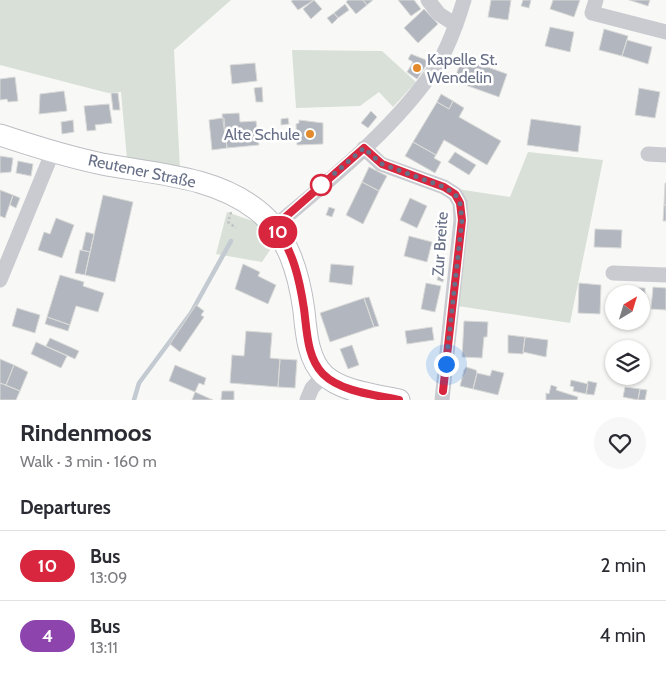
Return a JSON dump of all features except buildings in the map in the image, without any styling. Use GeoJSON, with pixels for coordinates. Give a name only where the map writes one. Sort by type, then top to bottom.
{"type":"FeatureCollection","features":[{"type":"Feature","properties":{"kind":"street"},"geometry":{"type":"LineString","coordinates":[[428,0],[439,14],[456,25]]}},
{"type":"Feature","properties":{"kind":"street"},"geometry":{"type":"LineString","coordinates":[[274,227],[364,148],[427,80],[437,65],[456,25],[464,0]]}},
{"type":"Feature","properties":{"kind":"street"},"geometry":{"type":"LineString","coordinates":[[596,0],[592,13],[666,32]]}},
{"type":"Feature","properties":{"kind":"street","name":"Reutener Straße"},"geometry":{"type":"LineString","coordinates":[[0,135],[100,163],[206,184],[244,201],[266,217],[290,253],[301,293],[310,349],[315,362],[324,375]]}},
{"type":"Feature","properties":{"kind":"street","name":"Zur Breite"},"geometry":{"type":"LineString","coordinates":[[364,148],[382,164],[444,187],[455,194],[460,203],[462,220],[442,400]]}},
{"type":"Feature","properties":{"kind":"street"},"geometry":{"type":"LineString","coordinates":[[0,280],[54,151]]}},
{"type":"Feature","properties":{"kind":"street"},"geometry":{"type":"LineString","coordinates":[[648,154],[666,155]]}},
{"type":"Feature","properties":{"kind":"street"},"geometry":{"type":"LineString","coordinates":[[613,272],[666,275]]}},
{"type":"Feature","properties":{"kind":"street"},"geometry":{"type":"LineString","coordinates":[[307,400],[312,388],[324,375],[351,389],[399,400]]}},
{"type":"Feature","properties":{"kind":"shaded area"},"geometry":{"type":"Polygon","coordinates":[[[0,0],[231,0],[174,50],[180,169],[127,159],[121,92],[108,93],[0,65],[0,0]]]}},
{"type":"Feature","properties":{"kind":"shaded area"},"geometry":{"type":"Polygon","coordinates":[[[292,50],[382,51],[416,82],[393,107],[379,92],[360,106],[296,108],[292,50]]]}},
{"type":"Feature","properties":{"kind":"shaded area"},"geometry":{"type":"Polygon","coordinates":[[[528,152],[603,160],[570,323],[458,306],[457,189],[510,197],[528,152]]]}},
{"type":"Feature","properties":{"kind":"shaded area"},"geometry":{"type":"Polygon","coordinates":[[[227,212],[258,223],[272,247],[262,262],[216,254],[227,212]]]}},
{"type":"Feature","properties":{"kind":"waterway"},"geometry":{"type":"LineString","coordinates":[[134,400],[139,383],[191,313],[231,241]]}},
{"type":"Feature","properties":{"kind":"bus line","name":"10"},"geometry":{"type":"LineString","coordinates":[[399,400],[351,389],[324,375],[315,362],[310,349],[301,293],[290,253],[274,227],[364,148],[374,159],[382,164],[444,187],[455,194],[460,203],[462,220],[443,391]]}},
{"type":"Feature","properties":{"kind":"place","name":"Kapelle St. Wendelin"},"geometry":{"type":"Point","coordinates":[417,68]}},
{"type":"Feature","properties":{"kind":"place","name":"Alte Schule"},"geometry":{"type":"Point","coordinates":[310,134]}},
{"type":"Feature","properties":{"kind":"route"},"geometry":{"type":"LineString","coordinates":[[321,185],[335,175],[364,148],[374,159],[382,164],[444,187],[455,194],[460,203],[462,220],[446,364]]}}]}
